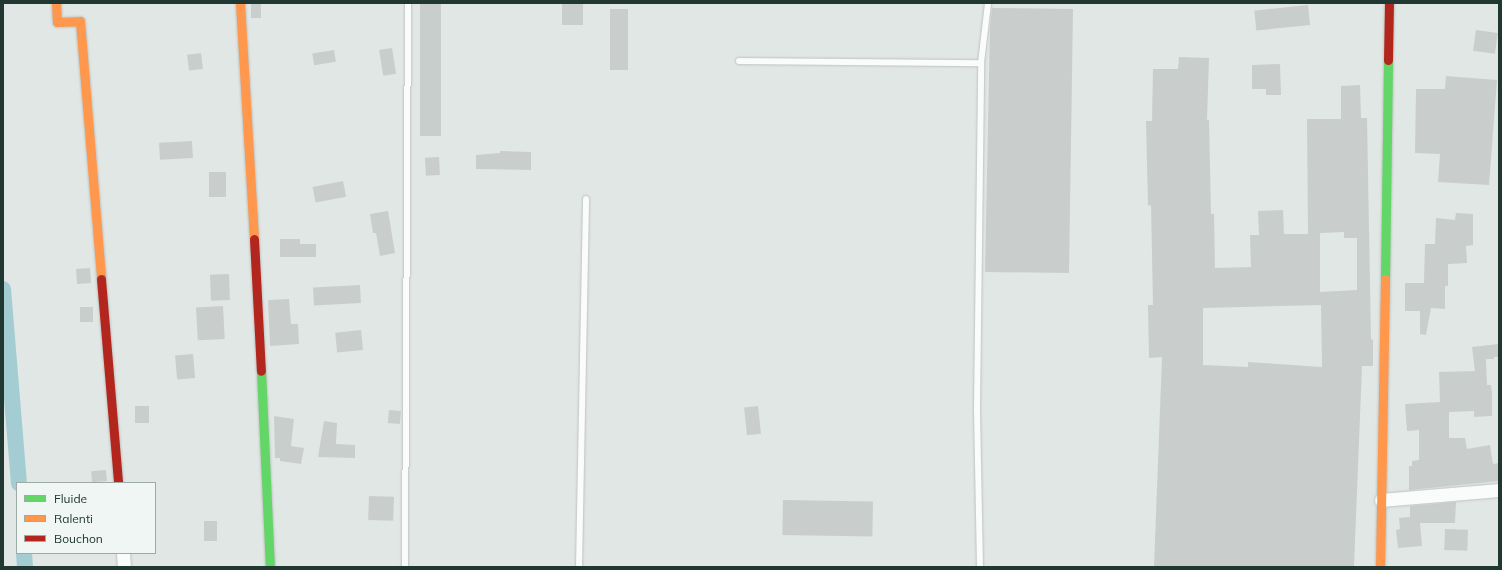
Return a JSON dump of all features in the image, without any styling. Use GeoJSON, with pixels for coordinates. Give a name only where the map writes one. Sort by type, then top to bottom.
{"type":"FeatureCollection","features":[{"type":"Feature","properties":{"kind":"street"},"geometry":{"type":"LineString","coordinates":[[56,3],[58,22],[80,21],[118,482]]}},
{"type":"Feature","properties":{"kind":"street"},"geometry":{"type":"LineString","coordinates":[[240,3],[252,193],[270,567]]}},
{"type":"Feature","properties":{"kind":"street"},"geometry":{"type":"LineString","coordinates":[[1380,567],[1388,3]]}},
{"type":"Feature","properties":{"kind":"street"},"geometry":{"type":"LineString","coordinates":[[1381,500],[1499,490]]}},
{"type":"Feature","properties":{"kind":"street"},"geometry":{"type":"LineString","coordinates":[[123,554],[124,567]]}},
{"type":"Feature","properties":{"kind":"lane"},"geometry":{"type":"LineString","coordinates":[[405,567],[408,3]]}},
{"type":"Feature","properties":{"kind":"lane"},"geometry":{"type":"LineString","coordinates":[[980,567],[977,408],[980,64],[988,3]]}},
{"type":"Feature","properties":{"kind":"lane"},"geometry":{"type":"LineString","coordinates":[[740,61],[980,64]]}},
{"type":"Feature","properties":{"kind":"lane"},"geometry":{"type":"LineString","coordinates":[[579,567],[586,199]]}},
{"type":"Feature","properties":{"kind":"building"},"geometry":{"type":"Polygon","coordinates":[[[420,3],[441,3],[441,136],[420,136],[420,3]]]}},
{"type":"Feature","properties":{"kind":"building"},"geometry":{"type":"Polygon","coordinates":[[[562,3],[583,3],[583,25],[562,25],[562,3]]]}},
{"type":"Feature","properties":{"kind":"building"},"geometry":{"type":"Polygon","coordinates":[[[251,4],[261,4],[261,18],[251,18],[251,4]]]}},
{"type":"Feature","properties":{"kind":"building"},"geometry":{"type":"Polygon","coordinates":[[[1308,5],[1310,25],[1256,31],[1254,11],[1308,5]]]}},
{"type":"Feature","properties":{"kind":"building"},"geometry":{"type":"Polygon","coordinates":[[[992,8],[1073,9],[1069,273],[985,272],[990,27],[992,8]]]}},
{"type":"Feature","properties":{"kind":"building"},"geometry":{"type":"Polygon","coordinates":[[[610,9],[628,9],[628,70],[610,70],[610,9]]]}},
{"type":"Feature","properties":{"kind":"building"},"geometry":{"type":"Polygon","coordinates":[[[1476,30],[1498,33],[1495,54],[1473,51],[1476,30]]]}},
{"type":"Feature","properties":{"kind":"building"},"geometry":{"type":"Polygon","coordinates":[[[392,48],[396,74],[383,76],[379,50],[392,48]]]}},
{"type":"Feature","properties":{"kind":"building"},"geometry":{"type":"Polygon","coordinates":[[[334,50],[336,62],[314,65],[312,53],[334,50]]]}},
{"type":"Feature","properties":{"kind":"building"},"geometry":{"type":"Polygon","coordinates":[[[201,53],[203,69],[189,71],[187,55],[201,53]]]}},
{"type":"Feature","properties":{"kind":"building"},"geometry":{"type":"Polygon","coordinates":[[[1179,57],[1209,58],[1207,120],[1209,120],[1211,214],[1214,214],[1215,268],[1251,267],[1250,235],[1259,235],[1258,211],[1283,210],[1284,234],[1308,234],[1307,119],[1341,119],[1341,86],[1360,85],[1361,118],[1367,118],[1371,339],[1373,340],[1373,366],[1362,366],[1354,567],[1154,567],[1162,357],[1149,358],[1148,305],[1153,305],[1151,205],[1148,206],[1146,121],[1152,121],[1153,69],[1178,69],[1179,57]],[[1344,232],[1320,233],[1320,292],[1357,290],[1357,238],[1344,238],[1344,232]],[[1321,305],[1203,308],[1203,365],[1248,367],[1248,362],[1322,367],[1321,305]]]}},
{"type":"Feature","properties":{"kind":"building"},"geometry":{"type":"Polygon","coordinates":[[[1280,64],[1281,95],[1266,95],[1266,89],[1252,89],[1252,65],[1280,64]]]}},
{"type":"Feature","properties":{"kind":"building"},"geometry":{"type":"Polygon","coordinates":[[[1446,76],[1497,80],[1489,185],[1438,182],[1440,154],[1415,153],[1416,89],[1445,89],[1446,76]]]}},
{"type":"Feature","properties":{"kind":"building"},"geometry":{"type":"Polygon","coordinates":[[[192,141],[193,158],[160,160],[159,143],[192,141]]]}},
{"type":"Feature","properties":{"kind":"building"},"geometry":{"type":"Polygon","coordinates":[[[500,151],[531,152],[531,170],[476,169],[476,155],[500,153],[500,151]]]}},
{"type":"Feature","properties":{"kind":"building"},"geometry":{"type":"Polygon","coordinates":[[[439,157],[440,175],[426,176],[425,158],[439,157]]]}},
{"type":"Feature","properties":{"kind":"building"},"geometry":{"type":"Polygon","coordinates":[[[209,172],[226,172],[226,197],[209,197],[209,172]]]}},
{"type":"Feature","properties":{"kind":"building"},"geometry":{"type":"Polygon","coordinates":[[[343,181],[346,197],[316,203],[313,187],[343,181]]]}},
{"type":"Feature","properties":{"kind":"building"},"geometry":{"type":"Polygon","coordinates":[[[388,211],[395,253],[380,256],[376,233],[373,233],[370,214],[388,211]]]}},
{"type":"Feature","properties":{"kind":"building"},"geometry":{"type":"Polygon","coordinates":[[[1456,213],[1473,214],[1473,245],[1466,246],[1467,263],[1448,264],[1448,286],[1445,286],[1445,309],[1431,308],[1426,335],[1420,334],[1420,311],[1405,311],[1405,283],[1424,283],[1425,244],[1435,244],[1436,218],[1455,220],[1456,213]]]}},
{"type":"Feature","properties":{"kind":"building"},"geometry":{"type":"Polygon","coordinates":[[[280,239],[300,239],[300,244],[316,244],[316,257],[280,257],[280,239]]]}},
{"type":"Feature","properties":{"kind":"building"},"geometry":{"type":"Polygon","coordinates":[[[90,268],[91,283],[77,284],[76,269],[90,268]]]}},
{"type":"Feature","properties":{"kind":"building"},"geometry":{"type":"Polygon","coordinates":[[[229,274],[230,300],[211,301],[210,275],[229,274]]]}},
{"type":"Feature","properties":{"kind":"building"},"geometry":{"type":"Polygon","coordinates":[[[360,285],[361,303],[314,305],[313,287],[360,285]]]}},
{"type":"Feature","properties":{"kind":"building"},"geometry":{"type":"Polygon","coordinates":[[[289,299],[291,324],[298,324],[299,344],[270,346],[268,300],[289,299]]]}},
{"type":"Feature","properties":{"kind":"building"},"geometry":{"type":"Polygon","coordinates":[[[223,306],[225,339],[198,340],[196,307],[223,306]]]}},
{"type":"Feature","properties":{"kind":"building"},"geometry":{"type":"Polygon","coordinates":[[[80,307],[93,307],[93,322],[80,322],[80,307]]]}},
{"type":"Feature","properties":{"kind":"building"},"geometry":{"type":"Polygon","coordinates":[[[361,330],[363,350],[337,353],[335,333],[361,330]]]}},
{"type":"Feature","properties":{"kind":"building"},"geometry":{"type":"Polygon","coordinates":[[[1499,344],[1499,357],[1494,357],[1494,359],[1486,359],[1487,385],[1491,385],[1492,393],[1492,416],[1474,417],[1474,411],[1449,412],[1449,438],[1465,438],[1467,449],[1490,445],[1493,464],[1499,463],[1499,481],[1409,490],[1409,466],[1412,466],[1412,461],[1419,460],[1419,430],[1407,431],[1405,404],[1440,402],[1439,372],[1475,371],[1472,347],[1499,344]]]}},
{"type":"Feature","properties":{"kind":"building"},"geometry":{"type":"Polygon","coordinates":[[[193,354],[195,378],[177,379],[175,356],[193,354]]]}},
{"type":"Feature","properties":{"kind":"building"},"geometry":{"type":"Polygon","coordinates":[[[135,406],[149,406],[149,423],[135,423],[135,406]]]}},
{"type":"Feature","properties":{"kind":"building"},"geometry":{"type":"Polygon","coordinates":[[[758,406],[761,434],[747,435],[744,407],[758,406]]]}},
{"type":"Feature","properties":{"kind":"building"},"geometry":{"type":"Polygon","coordinates":[[[389,410],[401,411],[400,424],[388,423],[389,410]]]}},
{"type":"Feature","properties":{"kind":"building"},"geometry":{"type":"Polygon","coordinates":[[[274,416],[294,419],[291,446],[304,448],[301,464],[280,461],[280,458],[275,458],[274,416]]]}},
{"type":"Feature","properties":{"kind":"building"},"geometry":{"type":"Polygon","coordinates":[[[324,421],[337,423],[336,444],[355,445],[355,458],[318,457],[324,421]]]}},
{"type":"Feature","properties":{"kind":"building"},"geometry":{"type":"Polygon","coordinates":[[[106,470],[107,481],[92,482],[91,471],[106,470]]]}},
{"type":"Feature","properties":{"kind":"building"},"geometry":{"type":"Polygon","coordinates":[[[369,496],[394,497],[393,521],[368,520],[369,496]]]}},
{"type":"Feature","properties":{"kind":"building"},"geometry":{"type":"Polygon","coordinates":[[[783,500],[873,502],[872,537],[782,535],[783,500]]]}},
{"type":"Feature","properties":{"kind":"building"},"geometry":{"type":"Polygon","coordinates":[[[1456,502],[1455,523],[1420,523],[1422,546],[1398,548],[1396,530],[1400,529],[1399,518],[1410,517],[1410,506],[1456,502]]]}},
{"type":"Feature","properties":{"kind":"building"},"geometry":{"type":"Polygon","coordinates":[[[204,521],[217,521],[217,541],[204,541],[204,521]]]}},
{"type":"Feature","properties":{"kind":"building"},"geometry":{"type":"Polygon","coordinates":[[[1445,529],[1468,530],[1467,551],[1444,550],[1445,529]]]}},
{"type":"Feature","properties":{"kind":"waterway"},"geometry":{"type":"LineString","coordinates":[[3,289],[19,482]]}},
{"type":"Feature","properties":{"kind":"waterway"},"geometry":{"type":"LineString","coordinates":[[24,554],[25,567]]}},
{"type":"Feature","properties":{"kind":"traffic: fast"},"geometry":{"type":"LineString","coordinates":[[1385,279],[1388,60]]}},
{"type":"Feature","properties":{"kind":"traffic: fast"},"geometry":{"type":"LineString","coordinates":[[261,371],[270,567]]}},
{"type":"Feature","properties":{"kind":"traffic: slow"},"geometry":{"type":"LineString","coordinates":[[56,3],[57,22],[80,21],[101,279]]}},
{"type":"Feature","properties":{"kind":"traffic: slow"},"geometry":{"type":"LineString","coordinates":[[240,3],[254,239]]}},
{"type":"Feature","properties":{"kind":"traffic: slow"},"geometry":{"type":"LineString","coordinates":[[1380,567],[1385,279]]}},
{"type":"Feature","properties":{"kind":"traffic: jam"},"geometry":{"type":"LineString","coordinates":[[1388,60],[1389,3]]}},
{"type":"Feature","properties":{"kind":"traffic: jam"},"geometry":{"type":"LineString","coordinates":[[254,239],[261,371]]}},
{"type":"Feature","properties":{"kind":"traffic: jam"},"geometry":{"type":"LineString","coordinates":[[101,279],[118,482]]}}]}
